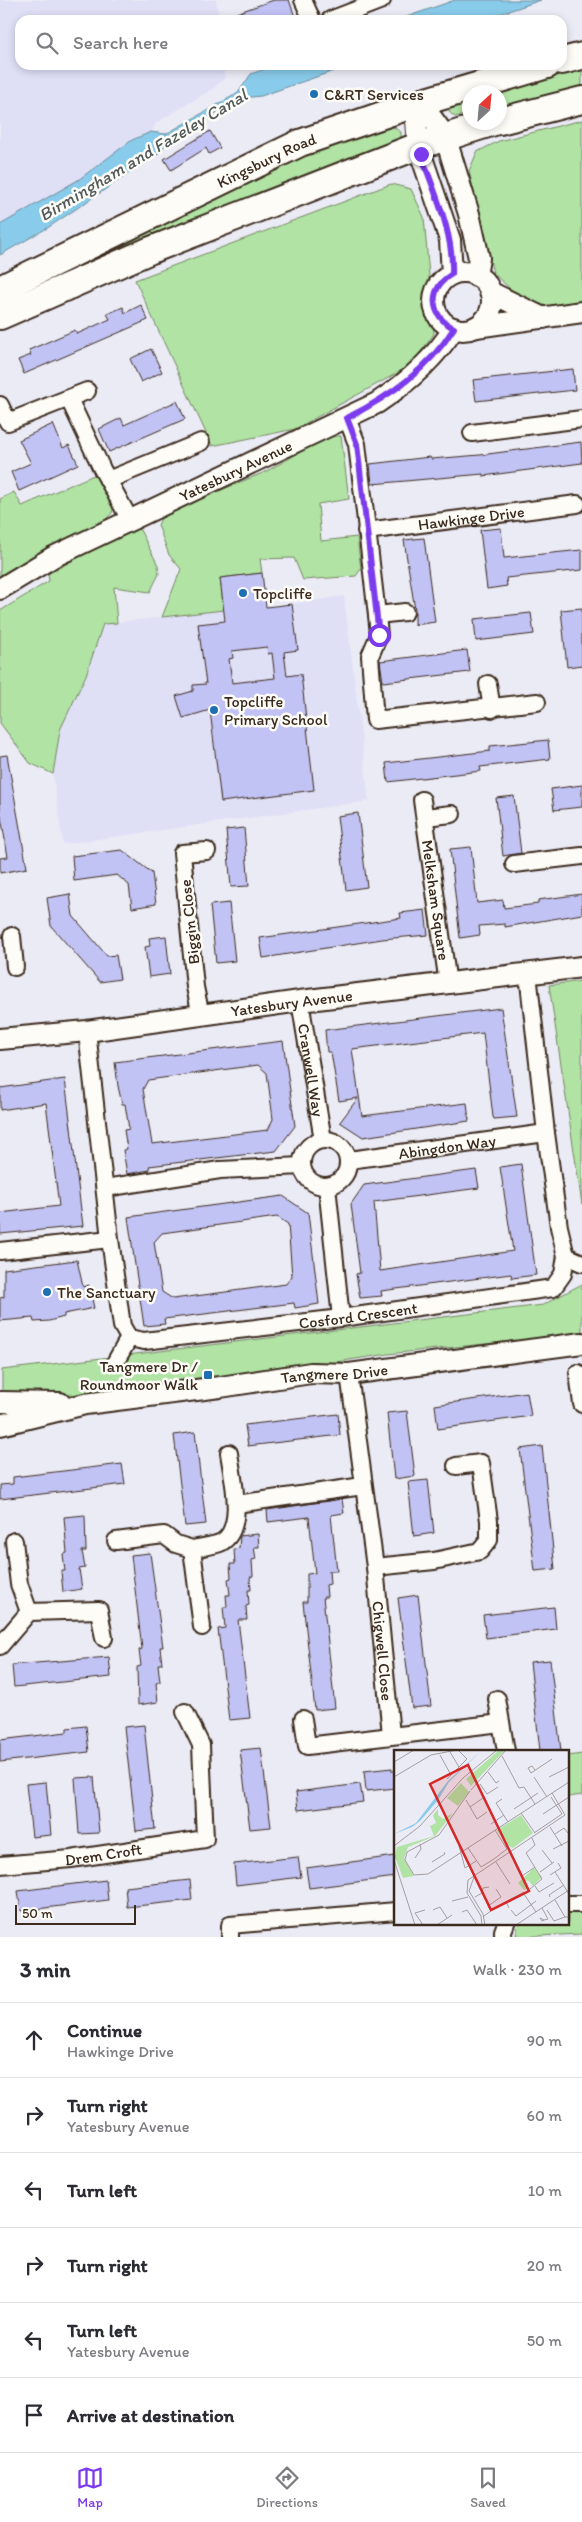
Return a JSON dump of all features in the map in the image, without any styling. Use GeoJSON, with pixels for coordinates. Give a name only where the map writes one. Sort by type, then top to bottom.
{"type":"FeatureCollection","features":[{"type":"Feature","properties":{"kind":"highway"},"geometry":{"type":"LineString","coordinates":[[567,60],[582,56]]}},
{"type":"Feature","properties":{"kind":"highway","name":"Kingsbury Road"},"geometry":{"type":"LineString","coordinates":[[0,289],[300,143],[416,107],[452,93],[530,70]]}},
{"type":"Feature","properties":{"kind":"highway"},"geometry":{"type":"LineString","coordinates":[[451,134],[443,113],[445,100],[452,93]]}},
{"type":"Feature","properties":{"kind":"highway"},"geometry":{"type":"LineString","coordinates":[[507,119],[582,100]]}},
{"type":"Feature","properties":{"kind":"highway"},"geometry":{"type":"LineString","coordinates":[[0,316],[151,250],[418,146],[465,130]]}},
{"type":"Feature","properties":{"kind":"street"},"geometry":{"type":"LineString","coordinates":[[303,0],[310,15]]}},
{"type":"Feature","properties":{"kind":"street"},"geometry":{"type":"LineString","coordinates":[[343,15],[382,0]]}},
{"type":"Feature","properties":{"kind":"street"},"geometry":{"type":"LineString","coordinates":[[416,107],[451,134],[479,258],[476,276]]}},
{"type":"Feature","properties":{"kind":"street"},"geometry":{"type":"LineString","coordinates":[[416,107],[418,146],[450,240],[452,274]]}},
{"type":"Feature","properties":{"kind":"street"},"geometry":{"type":"LineString","coordinates":[[476,327],[488,316],[491,308],[490,292],[482,280],[476,276],[460,272],[452,274],[439,284],[434,301],[439,318],[454,328],[469,329],[582,312]]}},
{"type":"Feature","properties":{"kind":"street"},"geometry":{"type":"LineString","coordinates":[[490,292],[543,318]]}},
{"type":"Feature","properties":{"kind":"street","name":"Yatesbury Avenue"},"geometry":{"type":"LineString","coordinates":[[0,589],[53,557],[377,403],[405,384],[434,356],[454,328]]}},
{"type":"Feature","properties":{"kind":"street"},"geometry":{"type":"LineString","coordinates":[[0,406],[8,422],[87,391]]}},
{"type":"Feature","properties":{"kind":"street"},"geometry":{"type":"LineString","coordinates":[[69,399],[108,480],[130,520]]}},
{"type":"Feature","properties":{"kind":"street"},"geometry":{"type":"LineString","coordinates":[[347,418],[357,444],[379,635],[370,656],[376,720],[492,709],[537,702]]}},
{"type":"Feature","properties":{"kind":"street"},"geometry":{"type":"LineString","coordinates":[[472,433],[582,419]]}},
{"type":"Feature","properties":{"kind":"street"},"geometry":{"type":"LineString","coordinates":[[108,480],[201,442]]}},
{"type":"Feature","properties":{"kind":"street","name":"Hawkinge Drive"},"geometry":{"type":"LineString","coordinates":[[366,531],[577,504]]}},
{"type":"Feature","properties":{"kind":"street"},"geometry":{"type":"LineString","coordinates":[[377,615],[405,612]]}},
{"type":"Feature","properties":{"kind":"street"},"geometry":{"type":"LineString","coordinates":[[488,684],[492,709]]}},
{"type":"Feature","properties":{"kind":"street","name":"Melksham Square"},"geometry":{"type":"LineString","coordinates":[[422,800],[448,984]]}},
{"type":"Feature","properties":{"kind":"street","name":"Melksham Square"},"geometry":{"type":"LineString","coordinates":[[425,817],[452,814]]}},
{"type":"Feature","properties":{"kind":"street","name":"Biggin Close"},"geometry":{"type":"LineString","coordinates":[[201,1016],[195,987],[182,853],[207,851]]}},
{"type":"Feature","properties":{"kind":"street"},"geometry":{"type":"LineString","coordinates":[[514,864],[582,856]]}},
{"type":"Feature","properties":{"kind":"street","name":"Yatesbury Avenue"},"geometry":{"type":"LineString","coordinates":[[0,1038],[87,1031],[300,1001],[582,967]]}},
{"type":"Feature","properties":{"kind":"street","name":"Cosford Crescent"},"geometry":{"type":"LineString","coordinates":[[129,1338],[144,1341],[341,1318],[553,1288],[563,1274],[566,1256],[559,1227],[546,1133],[528,974]]}},
{"type":"Feature","properties":{"kind":"street","name":"Cranwell Way"},"geometry":{"type":"LineString","coordinates":[[300,1001],[323,1140]]}},
{"type":"Feature","properties":{"kind":"street"},"geometry":{"type":"LineString","coordinates":[[87,1031],[106,1188],[110,1239],[122,1326],[129,1338],[116,1361]]}},
{"type":"Feature","properties":{"kind":"street","name":"Abingdon Way"},"geometry":{"type":"LineString","coordinates":[[349,1160],[546,1133]]}},
{"type":"Feature","properties":{"kind":"street"},"geometry":{"type":"LineString","coordinates":[[323,1140],[337,1143],[346,1153],[349,1160],[348,1168],[341,1180],[327,1186],[320,1186],[308,1179],[302,1166],[302,1159],[310,1146],[323,1140]]}},
{"type":"Feature","properties":{"kind":"street"},"geometry":{"type":"LineString","coordinates":[[106,1188],[220,1170],[302,1166]]}},
{"type":"Feature","properties":{"kind":"street"},"geometry":{"type":"LineString","coordinates":[[327,1186],[341,1318]]}},
{"type":"Feature","properties":{"kind":"street"},"geometry":{"type":"LineString","coordinates":[[0,1251],[110,1239]]}},
{"type":"Feature","properties":{"kind":"street"},"geometry":{"type":"LineString","coordinates":[[566,1256],[582,1263]]}},
{"type":"Feature","properties":{"kind":"street","name":"Tangmere Drive"},"geometry":{"type":"LineString","coordinates":[[0,1424],[85,1404],[220,1387],[311,1372],[349,1374],[582,1343]]}},
{"type":"Feature","properties":{"kind":"street"},"geometry":{"type":"LineString","coordinates":[[578,1373],[581,1395]]}},
{"type":"Feature","properties":{"kind":"street","name":"Chigwell Close"},"geometry":{"type":"LineString","coordinates":[[349,1374],[375,1567],[391,1735]]}},
{"type":"Feature","properties":{"kind":"street","name":"Tangmere Drive"},"geometry":{"type":"LineString","coordinates":[[0,1402],[85,1404]]}},
{"type":"Feature","properties":{"kind":"street"},"geometry":{"type":"LineString","coordinates":[[116,1541],[164,1535],[176,1544],[192,1549],[222,1542],[237,1518],[229,1453]]}},
{"type":"Feature","properties":{"kind":"street"},"geometry":{"type":"LineString","coordinates":[[375,1567],[434,1561],[480,1551],[489,1540],[489,1521],[481,1463],[456,1466]]}},
{"type":"Feature","properties":{"kind":"street"},"geometry":{"type":"LineString","coordinates":[[236,1504],[364,1486]]}},
{"type":"Feature","properties":{"kind":"street"},"geometry":{"type":"LineString","coordinates":[[14,1541],[18,1584],[28,1612]]}},
{"type":"Feature","properties":{"kind":"street"},"geometry":{"type":"LineString","coordinates":[[192,1549],[202,1627]]}},
{"type":"Feature","properties":{"kind":"street"},"geometry":{"type":"LineString","coordinates":[[0,1646],[28,1612],[99,1610],[104,1638]]}},
{"type":"Feature","properties":{"kind":"street"},"geometry":{"type":"LineString","coordinates":[[497,1699],[506,1750]]}},
{"type":"Feature","properties":{"kind":"street","name":"Drem Croft"},"geometry":{"type":"LineString","coordinates":[[0,1865],[71,1858],[205,1839],[201,1746],[185,1712]]}},
{"type":"Feature","properties":{"kind":"street"},"geometry":{"type":"LineString","coordinates":[[303,1719],[306,1746],[501,1723]]}},
{"type":"Feature","properties":{"kind":"street"},"geometry":{"type":"LineString","coordinates":[[230,1937],[230,1925],[394,1911]]}},
{"type":"Feature","properties":{"kind":"street"},"geometry":{"type":"LineString","coordinates":[[503,1937],[506,1924]]}},
{"type":"Feature","properties":{"kind":"shaded area"},"geometry":{"type":"Polygon","coordinates":[[[0,0],[216,0],[218,15],[15,15],[15,70],[224,70],[225,78],[214,88],[156,123],[151,132],[132,140],[79,180],[0,225],[0,0]]]}},
{"type":"Feature","properties":{"kind":"shaded area","name":"Topcliffe Primary School"},"geometry":{"type":"Polygon","coordinates":[[[344,596],[369,801],[63,844],[53,775],[60,730],[86,675],[103,624],[224,610],[226,632],[292,604],[344,596]]]}},
{"type":"Feature","properties":{"kind":"green space"},"geometry":{"type":"Polygon","coordinates":[[[582,68],[582,92],[507,108],[507,89],[582,68]]]}},
{"type":"Feature","properties":{"kind":"green space"},"geometry":{"type":"Polygon","coordinates":[[[462,102],[462,116],[455,117],[449,112],[453,105],[462,102]]]}},
{"type":"Feature","properties":{"kind":"green space"},"geometry":{"type":"Polygon","coordinates":[[[582,120],[582,300],[549,307],[518,296],[493,273],[469,171],[477,152],[499,141],[582,120]]]}},
{"type":"Feature","properties":{"kind":"green space"},"geometry":{"type":"Polygon","coordinates":[[[393,127],[401,132],[401,139],[0,301],[299,157],[393,127]]]}},
{"type":"Feature","properties":{"kind":"green space"},"geometry":{"type":"Polygon","coordinates":[[[391,184],[411,189],[424,217],[434,334],[410,366],[295,429],[212,446],[135,280],[391,184]]]}},
{"type":"Feature","properties":{"kind":"green space"},"geometry":{"type":"Polygon","coordinates":[[[329,436],[341,436],[349,499],[318,504],[321,541],[357,537],[361,569],[356,576],[303,580],[294,558],[260,559],[262,573],[220,578],[224,610],[162,617],[181,569],[169,555],[158,525],[163,514],[265,472],[329,436]]]}},
{"type":"Feature","properties":{"kind":"green space"},"geometry":{"type":"Polygon","coordinates":[[[96,474],[114,506],[112,513],[102,523],[0,578],[0,499],[14,492],[22,506],[96,474]]]}},
{"type":"Feature","properties":{"kind":"green space"},"geometry":{"type":"Polygon","coordinates":[[[131,528],[140,530],[158,565],[159,574],[150,592],[114,587],[117,623],[103,624],[86,675],[60,730],[53,774],[30,763],[0,723],[0,611],[49,581],[48,574],[131,528]]]}},
{"type":"Feature","properties":{"kind":"green space"},"geometry":{"type":"Polygon","coordinates":[[[582,981],[582,1204],[549,985],[582,981]]]}},
{"type":"Feature","properties":{"kind":"green space"},"geometry":{"type":"Polygon","coordinates":[[[582,1284],[582,1334],[388,1354],[214,1381],[213,1377],[182,1380],[182,1385],[102,1394],[14,1396],[2,1390],[2,1370],[543,1305],[582,1284]]]}},
{"type":"Feature","properties":{"kind":"green space"},"geometry":{"type":"Polygon","coordinates":[[[582,1754],[582,1795],[570,1797],[570,1756],[582,1754]]]}},
{"type":"Feature","properties":{"kind":"green space"},"geometry":{"type":"Polygon","coordinates":[[[570,1910],[582,1911],[582,1934],[516,1937],[518,1924],[570,1924],[570,1910]]]}},
{"type":"Feature","properties":{"kind":"water"},"geometry":{"type":"Polygon","coordinates":[[[455,0],[541,0],[497,15],[412,15],[455,0]]]}},
{"type":"Feature","properties":{"kind":"water","name":"Birmingham and Fazeley Canal"},"geometry":{"type":"Polygon","coordinates":[[[262,70],[336,70],[261,96],[243,98],[171,138],[158,154],[49,227],[0,255],[0,225],[78,180],[132,140],[151,132],[166,134],[238,93],[251,74],[262,70]]]}},
{"type":"Feature","properties":{"kind":"building"},"geometry":{"type":"Polygon","coordinates":[[[274,0],[289,0],[294,15],[231,15],[274,0]]]}},
{"type":"Feature","properties":{"kind":"building"},"geometry":{"type":"Polygon","coordinates":[[[210,131],[220,148],[209,154],[206,148],[171,170],[164,159],[210,131]]]}},
{"type":"Feature","properties":{"kind":"building"},"geometry":{"type":"Polygon","coordinates":[[[141,305],[148,320],[24,374],[18,360],[31,355],[29,350],[75,330],[77,334],[110,319],[107,314],[123,307],[125,313],[141,305]]]}},
{"type":"Feature","properties":{"kind":"building"},"geometry":{"type":"Polygon","coordinates":[[[151,349],[162,372],[141,382],[130,359],[151,349]]]}},
{"type":"Feature","properties":{"kind":"building"},"geometry":{"type":"Polygon","coordinates":[[[573,369],[575,390],[476,401],[473,380],[573,369]]]}},
{"type":"Feature","properties":{"kind":"building"},"geometry":{"type":"Polygon","coordinates":[[[177,401],[185,419],[109,452],[99,429],[121,418],[124,425],[177,401]]]}},
{"type":"Feature","properties":{"kind":"building"},"geometry":{"type":"Polygon","coordinates":[[[53,424],[63,448],[69,445],[78,464],[19,491],[11,472],[31,463],[19,440],[53,424]]]}},
{"type":"Feature","properties":{"kind":"building"},"geometry":{"type":"Polygon","coordinates":[[[581,442],[582,463],[483,476],[483,474],[372,484],[370,464],[430,457],[431,459],[480,455],[581,442]]]}},
{"type":"Feature","properties":{"kind":"building"},"geometry":{"type":"Polygon","coordinates":[[[501,528],[504,558],[582,550],[582,570],[506,578],[507,586],[487,589],[480,530],[501,528]]]}},
{"type":"Feature","properties":{"kind":"building"},"geometry":{"type":"Polygon","coordinates":[[[424,538],[435,622],[415,625],[415,610],[404,540],[424,538]]]}},
{"type":"Feature","properties":{"kind":"building"},"geometry":{"type":"Polygon","coordinates":[[[262,573],[266,607],[292,604],[298,650],[284,652],[287,676],[301,674],[314,790],[221,802],[210,710],[183,718],[176,696],[193,691],[193,685],[206,684],[198,624],[225,621],[220,578],[262,573]],[[267,647],[232,651],[233,658],[229,659],[232,683],[275,678],[272,653],[268,654],[267,647]]]}},
{"type":"Feature","properties":{"kind":"building"},"geometry":{"type":"Polygon","coordinates":[[[582,608],[582,665],[567,667],[561,610],[582,608]]]}},
{"type":"Feature","properties":{"kind":"building"},"geometry":{"type":"Polygon","coordinates":[[[531,613],[534,634],[476,641],[474,619],[531,613]]]}},
{"type":"Feature","properties":{"kind":"building"},"geometry":{"type":"Polygon","coordinates":[[[467,650],[470,672],[383,682],[380,661],[467,650]]]}},
{"type":"Feature","properties":{"kind":"building"},"geometry":{"type":"Polygon","coordinates":[[[548,740],[550,759],[480,767],[481,771],[388,782],[386,763],[490,751],[490,746],[548,740]]]}},
{"type":"Feature","properties":{"kind":"building"},"geometry":{"type":"Polygon","coordinates":[[[7,755],[27,868],[0,873],[0,858],[8,857],[0,811],[0,756],[7,755]]]}},
{"type":"Feature","properties":{"kind":"building"},"geometry":{"type":"Polygon","coordinates":[[[582,785],[582,807],[554,810],[551,789],[582,785]]]}},
{"type":"Feature","properties":{"kind":"building"},"geometry":{"type":"Polygon","coordinates":[[[514,796],[521,853],[503,856],[496,798],[514,796]]]}},
{"type":"Feature","properties":{"kind":"building"},"geometry":{"type":"Polygon","coordinates":[[[358,813],[367,887],[346,890],[337,816],[358,813]]]}},
{"type":"Feature","properties":{"kind":"building"},"geometry":{"type":"Polygon","coordinates":[[[244,828],[249,886],[231,887],[226,830],[244,828]]]}},
{"type":"Feature","properties":{"kind":"building"},"geometry":{"type":"Polygon","coordinates":[[[471,847],[477,903],[503,900],[504,908],[538,904],[538,900],[582,894],[582,914],[505,927],[505,924],[479,926],[480,935],[460,938],[450,849],[471,847]]]}},
{"type":"Feature","properties":{"kind":"building"},"geometry":{"type":"Polygon","coordinates":[[[122,850],[152,873],[156,904],[132,908],[129,885],[117,875],[74,881],[72,856],[122,850]]]}},
{"type":"Feature","properties":{"kind":"building"},"geometry":{"type":"Polygon","coordinates":[[[70,894],[73,916],[107,956],[116,955],[120,979],[100,982],[51,926],[47,898],[70,894]]]}},
{"type":"Feature","properties":{"kind":"building"},"geometry":{"type":"Polygon","coordinates":[[[229,903],[235,961],[216,963],[210,905],[229,903]]]}},
{"type":"Feature","properties":{"kind":"building"},"geometry":{"type":"Polygon","coordinates":[[[425,910],[428,935],[382,939],[263,958],[260,938],[401,918],[400,913],[425,910]]]}},
{"type":"Feature","properties":{"kind":"building"},"geometry":{"type":"Polygon","coordinates":[[[166,936],[170,974],[149,977],[145,947],[150,946],[149,938],[166,936]]]}},
{"type":"Feature","properties":{"kind":"building"},"geometry":{"type":"Polygon","coordinates":[[[501,1008],[517,1117],[494,1119],[493,1117],[483,1033],[352,1049],[362,1116],[467,1103],[469,1121],[363,1137],[340,1122],[358,1098],[339,1101],[331,1052],[327,1052],[325,1030],[501,1008]]]}},
{"type":"Feature","properties":{"kind":"building"},"geometry":{"type":"Polygon","coordinates":[[[283,1041],[295,1126],[276,1151],[149,1166],[150,1170],[127,1174],[123,1150],[127,1149],[124,1130],[129,1129],[125,1104],[122,1104],[118,1086],[115,1062],[283,1041]],[[258,1065],[148,1080],[143,1089],[152,1144],[268,1130],[273,1119],[267,1073],[258,1065]]]}},
{"type":"Feature","properties":{"kind":"building"},"geometry":{"type":"Polygon","coordinates":[[[65,1079],[83,1226],[0,1234],[0,1213],[59,1206],[46,1103],[0,1110],[0,1088],[65,1079]]]}},
{"type":"Feature","properties":{"kind":"building"},"geometry":{"type":"Polygon","coordinates":[[[521,1164],[536,1275],[512,1278],[511,1274],[381,1291],[382,1296],[360,1298],[356,1274],[360,1273],[351,1204],[364,1185],[476,1170],[479,1188],[374,1202],[380,1271],[513,1251],[500,1167],[521,1164]]]}},
{"type":"Feature","properties":{"kind":"building"},"geometry":{"type":"Polygon","coordinates":[[[283,1196],[308,1213],[319,1304],[295,1308],[294,1303],[164,1319],[165,1324],[144,1326],[128,1217],[283,1196]],[[277,1217],[162,1233],[154,1242],[162,1292],[173,1299],[286,1284],[292,1276],[288,1224],[277,1217]]]}},
{"type":"Feature","properties":{"kind":"building","name":"The Sanctuary"},"geometry":{"type":"Polygon","coordinates":[[[77,1260],[83,1287],[89,1285],[94,1308],[64,1314],[64,1317],[49,1321],[34,1322],[33,1318],[0,1321],[0,1298],[4,1297],[4,1269],[77,1260]]]}},
{"type":"Feature","properties":{"kind":"building"},"geometry":{"type":"Polygon","coordinates":[[[527,1392],[531,1416],[438,1429],[435,1405],[527,1392]]]}},
{"type":"Feature","properties":{"kind":"building"},"geometry":{"type":"Polygon","coordinates":[[[407,1411],[415,1476],[394,1479],[387,1413],[407,1411]]]}},
{"type":"Feature","properties":{"kind":"building"},"geometry":{"type":"Polygon","coordinates":[[[338,1414],[340,1435],[248,1446],[245,1425],[338,1414]]]}},
{"type":"Feature","properties":{"kind":"building"},"geometry":{"type":"Polygon","coordinates":[[[195,1432],[206,1524],[185,1526],[174,1435],[195,1432]]]}},
{"type":"Feature","properties":{"kind":"building"},"geometry":{"type":"Polygon","coordinates":[[[542,1446],[555,1569],[535,1571],[520,1449],[542,1446]]]}},
{"type":"Feature","properties":{"kind":"building"},"geometry":{"type":"Polygon","coordinates":[[[122,1464],[125,1484],[0,1499],[0,1485],[13,1484],[13,1477],[122,1464]]]}},
{"type":"Feature","properties":{"kind":"building"},"geometry":{"type":"Polygon","coordinates":[[[428,1480],[434,1533],[414,1536],[408,1482],[428,1480]]]}},
{"type":"Feature","properties":{"kind":"building"},"geometry":{"type":"Polygon","coordinates":[[[342,1499],[344,1513],[331,1515],[337,1571],[329,1571],[330,1584],[326,1585],[327,1597],[323,1597],[335,1708],[315,1710],[303,1602],[307,1602],[307,1574],[315,1573],[309,1517],[268,1522],[267,1510],[342,1499]]]}},
{"type":"Feature","properties":{"kind":"building"},"geometry":{"type":"Polygon","coordinates":[[[85,1515],[86,1551],[82,1551],[85,1568],[79,1569],[82,1589],[63,1592],[61,1571],[65,1571],[63,1554],[67,1553],[64,1517],[85,1515]]]}},
{"type":"Feature","properties":{"kind":"building"},"geometry":{"type":"Polygon","coordinates":[[[258,1534],[259,1547],[254,1547],[256,1559],[252,1560],[253,1576],[250,1577],[251,1590],[248,1590],[247,1620],[238,1620],[250,1718],[229,1720],[218,1629],[225,1628],[223,1607],[227,1607],[226,1595],[230,1595],[228,1579],[231,1578],[230,1564],[235,1564],[234,1549],[239,1548],[240,1536],[258,1534]]]}},
{"type":"Feature","properties":{"kind":"building"},"geometry":{"type":"Polygon","coordinates":[[[150,1553],[163,1647],[160,1647],[162,1664],[158,1664],[160,1682],[156,1683],[158,1702],[138,1705],[137,1667],[141,1666],[139,1650],[142,1649],[131,1555],[150,1553]]]}},
{"type":"Feature","properties":{"kind":"building"},"geometry":{"type":"Polygon","coordinates":[[[418,1595],[431,1706],[412,1708],[398,1598],[418,1595]]]}},
{"type":"Feature","properties":{"kind":"building"},"geometry":{"type":"Polygon","coordinates":[[[554,1607],[556,1629],[486,1638],[483,1615],[554,1607]]]}},
{"type":"Feature","properties":{"kind":"building"},"geometry":{"type":"Polygon","coordinates":[[[109,1657],[111,1677],[14,1687],[12,1665],[109,1657]]]}},
{"type":"Feature","properties":{"kind":"building"},"geometry":{"type":"Polygon","coordinates":[[[550,1660],[561,1750],[540,1750],[530,1662],[550,1660]]]}},
{"type":"Feature","properties":{"kind":"building"},"geometry":{"type":"Polygon","coordinates":[[[144,1725],[155,1829],[136,1831],[124,1727],[144,1725]]]}},
{"type":"Feature","properties":{"kind":"building"},"geometry":{"type":"Polygon","coordinates":[[[86,1726],[89,1752],[0,1762],[0,1740],[67,1732],[67,1728],[86,1726]]]}},
{"type":"Feature","properties":{"kind":"building"},"geometry":{"type":"Polygon","coordinates":[[[261,1748],[271,1827],[250,1829],[240,1750],[261,1748]]]}},
{"type":"Feature","properties":{"kind":"building"},"geometry":{"type":"Polygon","coordinates":[[[392,1768],[392,1771],[394,1771],[394,1788],[366,1791],[364,1771],[392,1768]]]}},
{"type":"Feature","properties":{"kind":"building"},"geometry":{"type":"Polygon","coordinates":[[[94,1777],[99,1833],[79,1834],[75,1778],[94,1777]]]}},
{"type":"Feature","properties":{"kind":"building"},"geometry":{"type":"Polygon","coordinates":[[[46,1782],[51,1835],[32,1837],[26,1784],[46,1782]]]}},
{"type":"Feature","properties":{"kind":"building"},"geometry":{"type":"Polygon","coordinates":[[[360,1784],[363,1802],[298,1810],[296,1792],[360,1784]]]}},
{"type":"Feature","properties":{"kind":"building"},"geometry":{"type":"Polygon","coordinates":[[[394,1856],[394,1877],[309,1888],[306,1868],[394,1856]]]}},
{"type":"Feature","properties":{"kind":"building"},"geometry":{"type":"Polygon","coordinates":[[[298,1857],[301,1877],[236,1885],[234,1864],[298,1857]]]}},
{"type":"Feature","properties":{"kind":"building"},"geometry":{"type":"Polygon","coordinates":[[[106,1880],[108,1900],[21,1911],[18,1891],[106,1880]]]}},
{"type":"Feature","properties":{"kind":"building"},"geometry":{"type":"Polygon","coordinates":[[[190,1880],[192,1900],[127,1907],[125,1887],[190,1880]]]}},
{"type":"Feature","properties":{"kind":"place","name":"C&RT Services"},"geometry":{"type":"Point","coordinates":[314,94]}},
{"type":"Feature","properties":{"kind":"place","name":"Topcliffe"},"geometry":{"type":"Point","coordinates":[243,593]}},
{"type":"Feature","properties":{"kind":"place","name":"Topcliffe Primary School"},"geometry":{"type":"Point","coordinates":[214,710]}},
{"type":"Feature","properties":{"kind":"place","name":"The Sanctuary"},"geometry":{"type":"Point","coordinates":[47,1292]}},
{"type":"Feature","properties":{"kind":"place","name":"Tangmere Dr / Roundmoor Walk"},"geometry":{"type":"Point","coordinates":[208,1375]}},
{"type":"Feature","properties":{"kind":"route"},"geometry":{"type":"LineString","coordinates":[[379,635],[357,444],[347,418],[377,403],[405,384],[434,356],[454,328],[439,318],[435,310],[435,292],[439,284],[452,274],[453,262],[450,240],[421,154]]}}]}
